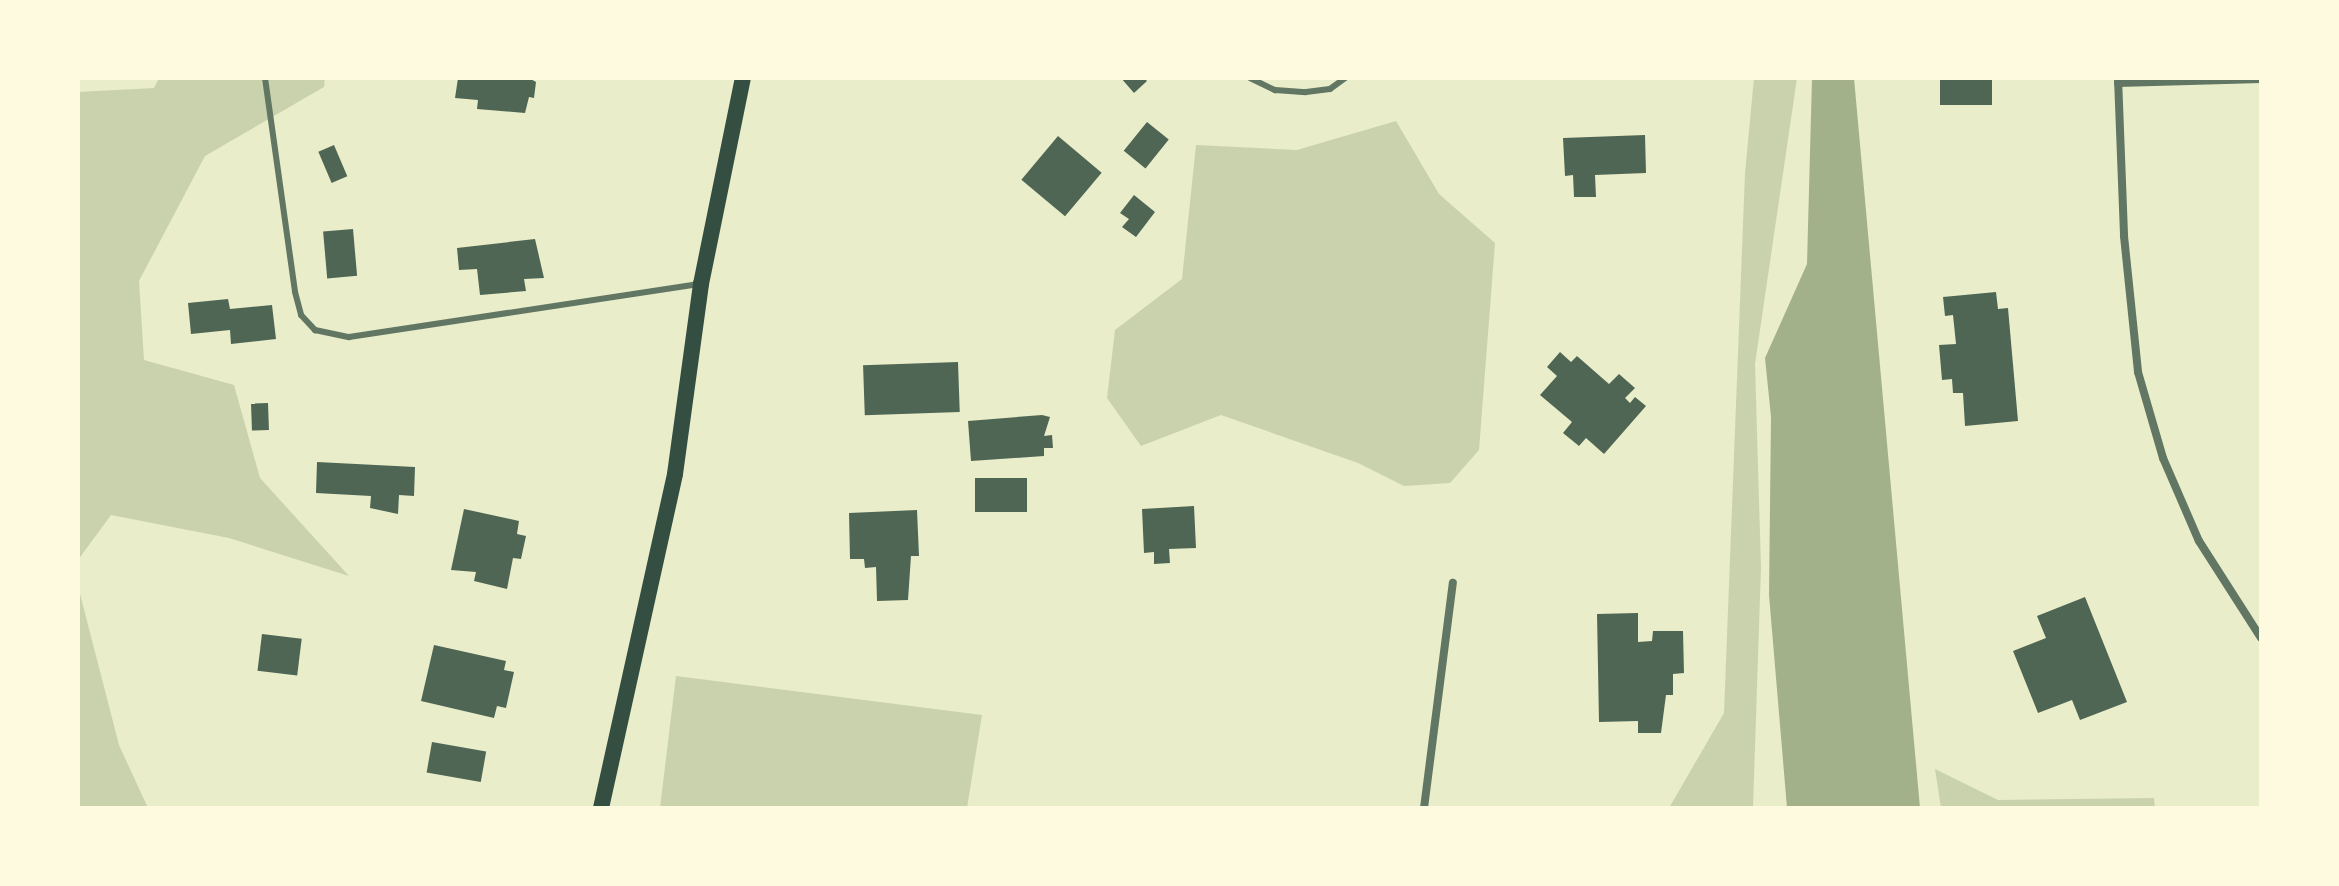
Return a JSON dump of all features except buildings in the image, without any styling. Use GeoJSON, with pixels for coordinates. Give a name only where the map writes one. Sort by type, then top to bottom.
{"type":"FeatureCollection","features":[{"type":"Feature","properties":{"kind":"main road"},"geometry":{"type":"LineString","coordinates":[[601,808],[675,474],[701,284],[743,78]]}},
{"type":"Feature","properties":{"kind":"street"},"geometry":{"type":"LineString","coordinates":[[2261,79],[2118,81],[2124,236],[2138,372],[2163,458],[2199,541],[2261,638]]}},
{"type":"Feature","properties":{"kind":"street"},"geometry":{"type":"LineString","coordinates":[[1424,808],[1453,583]]}},
{"type":"Feature","properties":{"kind":"lane"},"geometry":{"type":"LineString","coordinates":[[265,78],[295,292],[301,315],[315,330],[349,337],[701,284]]}},
{"type":"Feature","properties":{"kind":"lane"},"geometry":{"type":"LineString","coordinates":[[1250,78],[1275,90],[1306,92],[1330,89],[1345,78]]}},
{"type":"Feature","properties":{"kind":"shaded area"},"geometry":{"type":"Polygon","coordinates":[[[159,78],[325,78],[324,87],[205,156],[139,281],[144,360],[234,385],[260,478],[349,576],[229,538],[111,515],[78,560],[78,92],[154,88],[159,78]]]}},
{"type":"Feature","properties":{"kind":"shaded area"},"geometry":{"type":"Polygon","coordinates":[[[1754,78],[1797,78],[1755,364],[1761,567],[1753,808],[1669,808],[1724,713],[1745,173],[1754,78]]]}},
{"type":"Feature","properties":{"kind":"shaded area"},"geometry":{"type":"Polygon","coordinates":[[[1812,78],[1854,78],[1920,808],[1787,808],[1769,595],[1771,417],[1765,358],[1807,264],[1812,78]]]}},
{"type":"Feature","properties":{"kind":"shaded area"},"geometry":{"type":"Polygon","coordinates":[[[1396,121],[1439,194],[1495,243],[1479,450],[1450,483],[1404,486],[1358,463],[1221,415],[1141,446],[1107,398],[1115,330],[1182,279],[1196,145],[1297,150],[1396,121]]]}},
{"type":"Feature","properties":{"kind":"shaded area"},"geometry":{"type":"Polygon","coordinates":[[[78,586],[119,745],[148,808],[78,808],[78,586]]]}},
{"type":"Feature","properties":{"kind":"shaded area"},"geometry":{"type":"Polygon","coordinates":[[[676,676],[982,715],[967,808],[660,808],[676,676]]]}},
{"type":"Feature","properties":{"kind":"shaded area"},"geometry":{"type":"Polygon","coordinates":[[[1935,769],[1998,800],[2154,798],[2155,808],[1941,808],[1935,769]]]}}]}
